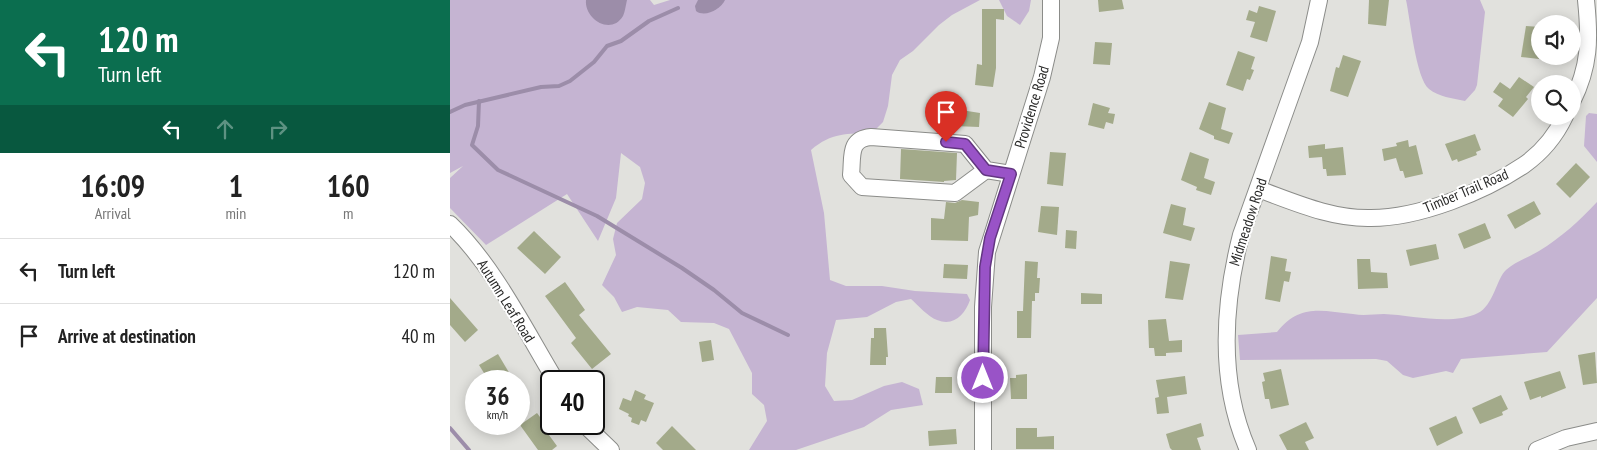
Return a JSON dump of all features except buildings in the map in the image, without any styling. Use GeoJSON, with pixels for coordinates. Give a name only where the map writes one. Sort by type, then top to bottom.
{"type":"FeatureCollection","features":[{"type":"Feature","properties":{"kind":"street","name":"Providence Road"},"geometry":{"type":"LineString","coordinates":[[983,450],[985,267],[990,238],[1047,58],[1051,29],[1051,0]]}},
{"type":"Feature","properties":{"kind":"street","name":"Midmeadow Road"},"geometry":{"type":"LineString","coordinates":[[1248,450],[1235,410],[1228,375],[1226,338],[1232,267],[1240,235],[1310,42],[1319,0]]}},
{"type":"Feature","properties":{"kind":"street"},"geometry":{"type":"LineString","coordinates":[[1581,84],[1593,60],[1586,0]]}},
{"type":"Feature","properties":{"kind":"street","name":"Timber Trail Road"},"geometry":{"type":"LineString","coordinates":[[1258,189],[1318,211],[1343,216],[1370,218],[1398,216],[1422,211],[1447,203],[1503,178],[1525,164],[1545,146],[1559,125]]}},
{"type":"Feature","properties":{"kind":"street"},"geometry":{"type":"LineString","coordinates":[[986,170],[955,193],[862,187],[852,175],[853,148],[856,142],[871,137],[965,144],[986,170],[1011,174]]}},
{"type":"Feature","properties":{"kind":"street","name":"Autumn Leaf Road"},"geometry":{"type":"LineString","coordinates":[[450,224],[476,253],[487,269],[549,370]]}},
{"type":"Feature","properties":{"kind":"street"},"geometry":{"type":"LineString","coordinates":[[1537,450],[1566,438],[1597,431]]}},
{"type":"Feature","properties":{"kind":"street"},"geometry":{"type":"LineString","coordinates":[[595,435],[611,450]]}},
{"type":"Feature","properties":{"kind":"shaded area"},"geometry":{"type":"Polygon","coordinates":[[[450,0],[650,0],[654,5],[670,0],[980,0],[952,15],[913,51],[900,60],[892,75],[888,106],[883,122],[872,133],[840,135],[826,140],[811,150],[824,213],[830,280],[846,286],[882,286],[915,291],[967,294],[970,300],[962,314],[949,322],[943,322],[927,314],[911,299],[896,302],[867,317],[836,320],[827,353],[825,386],[834,401],[852,400],[884,386],[902,382],[919,389],[923,405],[891,410],[864,427],[796,450],[749,450],[767,421],[764,405],[752,394],[752,373],[729,329],[714,323],[681,322],[668,310],[637,307],[622,312],[614,297],[602,285],[616,255],[613,239],[617,223],[642,199],[645,183],[640,167],[621,153],[616,198],[598,241],[567,194],[486,245],[450,208],[450,178],[463,166],[450,173],[450,0]]]}},
{"type":"Feature","properties":{"kind":"shaded area"},"geometry":{"type":"Polygon","coordinates":[[[586,0],[627,0],[623,16],[618,22],[612,25],[605,25],[599,23],[589,13],[586,0]]]}},
{"type":"Feature","properties":{"kind":"shaded area"},"geometry":{"type":"Polygon","coordinates":[[[698,0],[725,0],[712,12],[704,14],[696,11],[695,6],[698,0]]]}},
{"type":"Feature","properties":{"kind":"shaded area"},"geometry":{"type":"Polygon","coordinates":[[[999,0],[1031,0],[1029,11],[1020,25],[1007,16],[999,0]]]}},
{"type":"Feature","properties":{"kind":"shaded area"},"geometry":{"type":"Polygon","coordinates":[[[1406,0],[1480,0],[1485,12],[1477,85],[1465,101],[1437,94],[1424,83],[1414,48],[1406,0]]]}},
{"type":"Feature","properties":{"kind":"shaded area"},"geometry":{"type":"Polygon","coordinates":[[[1589,113],[1597,114],[1597,162],[1584,146],[1586,116],[1589,113]]]}},
{"type":"Feature","properties":{"kind":"shaded area"},"geometry":{"type":"Polygon","coordinates":[[[1597,202],[1597,298],[1547,352],[1461,359],[1453,373],[1446,371],[1413,378],[1403,375],[1387,361],[1376,359],[1240,360],[1238,335],[1277,332],[1294,317],[1312,311],[1357,315],[1384,314],[1431,319],[1456,319],[1478,313],[1491,298],[1506,270],[1555,240],[1597,202]]]}},
{"type":"Feature","properties":{"kind":"waterway"},"geometry":{"type":"LineString","coordinates":[[450,112],[465,105],[541,87],[559,86],[570,81],[594,62],[607,46],[621,41],[649,21],[678,8]]}},
{"type":"Feature","properties":{"kind":"waterway"},"geometry":{"type":"LineString","coordinates":[[479,101],[478,126],[472,145],[498,170],[597,216],[682,268],[714,290],[742,313],[788,335]]}},
{"type":"Feature","properties":{"kind":"waterway"},"geometry":{"type":"LineString","coordinates":[[450,428],[469,450]]}},
{"type":"Feature","properties":{"kind":"route"},"geometry":{"type":"LineString","coordinates":[[946,142],[965,144],[986,170],[1011,174],[987,252],[983,307],[983,378]]}}]}
